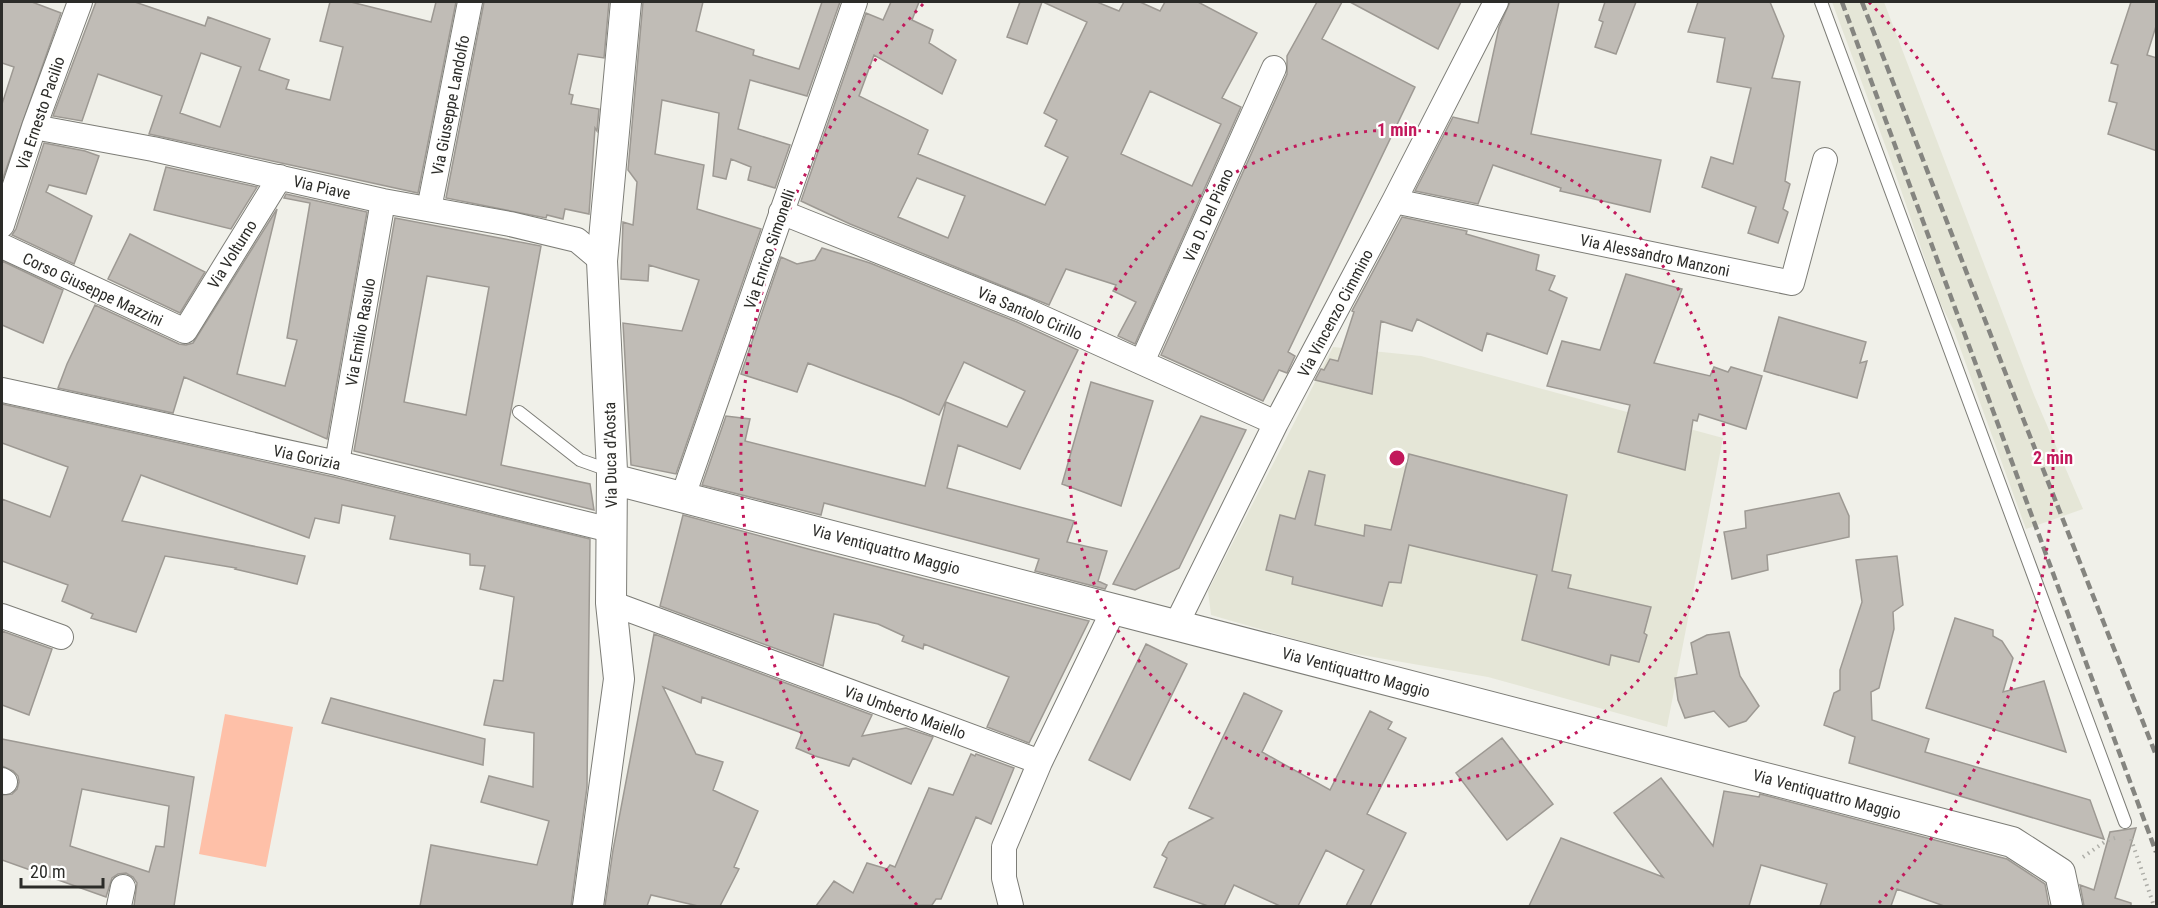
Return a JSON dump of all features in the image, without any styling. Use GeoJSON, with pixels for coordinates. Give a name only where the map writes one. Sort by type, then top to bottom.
{"type":"FeatureCollection","features":[{"type":"Feature","properties":{"kind":"street","name":"Via Ernesto Pacilio"},"geometry":{"type":"LineString","coordinates":[[2,225],[34,127],[80,2]]}},
{"type":"Feature","properties":{"kind":"street","name":"Via Giuseppe Landolfo"},"geometry":{"type":"LineString","coordinates":[[429,209],[470,2]]}},
{"type":"Feature","properties":{"kind":"street","name":"Via Duca d'Aosta"},"geometry":{"type":"LineString","coordinates":[[588,906],[619,679],[611,603],[612,475],[603,261],[626,2]]}},
{"type":"Feature","properties":{"kind":"street","name":"Via Enrico Simonelli"},"geometry":{"type":"LineString","coordinates":[[683,496],[855,2]]}},
{"type":"Feature","properties":{"kind":"street","name":"Via Vincenzo Cimmino"},"geometry":{"type":"LineString","coordinates":[[1176,625],[1276,423],[1496,2]]}},
{"type":"Feature","properties":{"kind":"street","name":"Via D. Del Piano"},"geometry":{"type":"LineString","coordinates":[[1142,362],[1274,68]]}},
{"type":"Feature","properties":{"kind":"street","name":"Via Piave"},"geometry":{"type":"LineString","coordinates":[[34,127],[153,149],[383,201],[510,224],[577,240],[603,261]]}},
{"type":"Feature","properties":{"kind":"street","name":"Via Alessandro Manzoni"},"geometry":{"type":"LineString","coordinates":[[1394,201],[1792,283],[1825,160]]}},
{"type":"Feature","properties":{"kind":"street","name":"Via Volturno"},"geometry":{"type":"LineString","coordinates":[[185,331],[280,177]]}},
{"type":"Feature","properties":{"kind":"street","name":"Via Emilio Rasulo"},"geometry":{"type":"LineString","coordinates":[[337,463],[383,201]]}},
{"type":"Feature","properties":{"kind":"street","name":"Via Santolo Cirillo"},"geometry":{"type":"LineString","coordinates":[[781,212],[1023,309],[1276,423]]}},
{"type":"Feature","properties":{"kind":"street","name":"Corso Giuseppe Mazzini"},"geometry":{"type":"LineString","coordinates":[[2,246],[185,331]]}},
{"type":"Feature","properties":{"kind":"street","name":"Via Gorizia"},"geometry":{"type":"LineString","coordinates":[[2,390],[337,463],[611,530]]}},
{"type":"Feature","properties":{"kind":"street","name":"Via Ventiquattro Maggio"},"geometry":{"type":"LineString","coordinates":[[612,475],[683,496],[1114,609],[2012,842],[2060,873],[2067,906]]}},
{"type":"Feature","properties":{"kind":"street","name":"Via Umberto Maiello"},"geometry":{"type":"LineString","coordinates":[[611,603],[1040,762]]}},
{"type":"Feature","properties":{"kind":"street"},"geometry":{"type":"LineString","coordinates":[[1011,906],[1004,878],[1004,847],[1040,762],[1114,609]]}},
{"type":"Feature","properties":{"kind":"street"},"geometry":{"type":"LineString","coordinates":[[2,616],[61,638]]}},
{"type":"Feature","properties":{"kind":"lane"},"geometry":{"type":"LineString","coordinates":[[1821,2],[2127,827]]}},
{"type":"Feature","properties":{"kind":"lane"},"geometry":{"type":"LineString","coordinates":[[519,412],[580,460],[612,475]]}},
{"type":"Feature","properties":{"kind":"path"},"geometry":{"type":"LineString","coordinates":[[2127,827],[2154,906]]}},
{"type":"Feature","properties":{"kind":"path"},"geometry":{"type":"LineString","coordinates":[[2106,841],[2118,836]]}},
{"type":"Feature","properties":{"kind":"shaded area"},"geometry":{"type":"Polygon","coordinates":[[[1832,2],[1884,2],[2034,395],[2083,509],[2026,529],[1954,331],[1939,300],[1832,2]]]}},
{"type":"Feature","properties":{"kind":"shaded area"},"geometry":{"type":"Polygon","coordinates":[[[1333,347],[1421,356],[1723,438],[1667,727],[1488,677],[1333,650],[1211,615],[1208,591],[1333,347]]]}},
{"type":"Feature","properties":{"kind":"shaded area"},"geometry":{"type":"Polygon","coordinates":[[[225,714],[293,727],[266,867],[199,854],[225,714]]]}},
{"type":"Feature","properties":{"kind":"building"},"geometry":{"type":"Polygon","coordinates":[[[2,2],[32,2],[61,13],[2,181],[2,104],[14,67],[2,63],[2,2]]]}},
{"type":"Feature","properties":{"kind":"building"},"geometry":{"type":"Polygon","coordinates":[[[96,2],[135,2],[205,26],[208,17],[270,39],[259,70],[289,80],[286,89],[330,100],[343,47],[320,41],[330,2],[351,2],[431,22],[436,2],[456,2],[418,193],[149,134],[162,96],[98,74],[82,121],[53,116],[96,2]],[[201,53],[180,113],[220,127],[241,67],[201,53]]]}},
{"type":"Feature","properties":{"kind":"building"},"geometry":{"type":"Polygon","coordinates":[[[484,2],[609,2],[604,58],[578,54],[569,94],[573,95],[571,104],[599,109],[597,131],[595,128],[589,214],[565,209],[563,219],[547,215],[546,218],[446,198],[484,2]]]}},
{"type":"Feature","properties":{"kind":"building"},"geometry":{"type":"Polygon","coordinates":[[[643,2],[703,2],[696,31],[754,50],[753,55],[799,69],[822,2],[840,2],[807,96],[750,80],[738,129],[790,145],[775,188],[748,180],[751,167],[731,159],[726,179],[713,176],[719,113],[662,100],[655,154],[704,165],[697,209],[761,229],[676,474],[631,465],[623,323],[682,331],[699,280],[649,265],[648,281],[621,279],[623,222],[633,225],[637,182],[628,170],[643,2]]]}},
{"type":"Feature","properties":{"kind":"building"},"geometry":{"type":"Polygon","coordinates":[[[891,2],[919,2],[912,20],[933,30],[929,43],[956,60],[942,94],[874,55],[859,96],[928,130],[918,154],[1045,205],[1068,157],[1045,146],[1057,120],[1044,113],[1087,22],[1043,2],[1097,2],[1119,11],[1124,2],[1140,2],[1160,11],[1165,2],[1198,2],[1257,33],[1222,98],[1241,107],[1135,344],[1118,336],[1136,302],[1113,291],[1116,285],[1066,269],[1049,305],[850,224],[801,201],[866,13],[883,20],[891,2]],[[1150,91],[1121,154],[1192,186],[1221,124],[1150,91]],[[917,178],[898,217],[948,238],[965,196],[917,178]]]}},
{"type":"Feature","properties":{"kind":"building"},"geometry":{"type":"Polygon","coordinates":[[[1020,2],[1042,2],[1027,44],[1007,37],[1020,2]]]}},
{"type":"Feature","properties":{"kind":"building"},"geometry":{"type":"Polygon","coordinates":[[[1317,2],[1342,2],[1322,39],[1415,87],[1288,352],[1295,356],[1287,373],[1279,370],[1263,401],[1161,355],[1287,74],[1287,56],[1317,2]]]}},
{"type":"Feature","properties":{"kind":"building"},"geometry":{"type":"Polygon","coordinates":[[[1350,2],[1461,2],[1438,49],[1350,2]]]}},
{"type":"Feature","properties":{"kind":"building"},"geometry":{"type":"Polygon","coordinates":[[[1510,2],[1559,2],[1531,134],[1661,160],[1650,212],[1560,191],[1561,188],[1493,165],[1478,204],[1415,191],[1453,117],[1478,123],[1499,27],[1510,2]]]}},
{"type":"Feature","properties":{"kind":"building"},"geometry":{"type":"Polygon","coordinates":[[[1605,2],[1636,2],[1616,54],[1595,47],[1603,22],[1599,20],[1605,2]]]}},
{"type":"Feature","properties":{"kind":"building"},"geometry":{"type":"Polygon","coordinates":[[[1698,2],[1770,2],[1784,36],[1772,78],[1800,82],[1785,181],[1790,184],[1783,209],[1788,212],[1778,243],[1748,233],[1756,207],[1702,187],[1711,157],[1733,164],[1751,88],[1717,82],[1725,38],[1688,32],[1698,2]]]}},
{"type":"Feature","properties":{"kind":"building"},"geometry":{"type":"Polygon","coordinates":[[[2131,2],[2157,2],[2157,23],[2147,55],[2157,58],[2157,151],[2108,134],[2117,103],[2109,101],[2118,65],[2111,63],[2131,2]]]}},
{"type":"Feature","properties":{"kind":"building"},"geometry":{"type":"Polygon","coordinates":[[[44,143],[99,156],[86,194],[49,185],[46,192],[92,216],[74,264],[12,235],[16,229],[44,143]]]}},
{"type":"Feature","properties":{"kind":"building"},"geometry":{"type":"Polygon","coordinates":[[[166,167],[257,187],[231,229],[154,210],[166,167]]]}},
{"type":"Feature","properties":{"kind":"building"},"geometry":{"type":"Polygon","coordinates":[[[286,194],[367,212],[327,439],[184,377],[173,413],[58,388],[95,305],[179,344],[193,343],[277,209],[237,374],[285,386],[297,340],[287,338],[310,203],[284,198],[286,194]]]}},
{"type":"Feature","properties":{"kind":"building"},"geometry":{"type":"Polygon","coordinates":[[[1402,217],[1467,231],[1466,234],[1539,255],[1536,270],[1555,276],[1549,290],[1567,298],[1547,354],[1487,333],[1482,351],[1417,319],[1412,331],[1381,321],[1372,394],[1315,380],[1330,359],[1338,361],[1354,312],[1352,311],[1402,217]]]}},
{"type":"Feature","properties":{"kind":"building"},"geometry":{"type":"Polygon","coordinates":[[[395,218],[541,246],[501,465],[590,484],[594,510],[354,451],[395,218]],[[427,276],[404,402],[466,415],[489,287],[427,276]]]}},
{"type":"Feature","properties":{"kind":"building"},"geometry":{"type":"Polygon","coordinates":[[[130,234],[205,272],[180,313],[108,279],[130,234]]]}},
{"type":"Feature","properties":{"kind":"building"},"geometry":{"type":"Polygon","coordinates":[[[822,248],[870,263],[1017,322],[1078,350],[1020,469],[958,445],[947,488],[1074,521],[1067,542],[1107,551],[1098,581],[1107,585],[1105,589],[1035,571],[1039,559],[824,503],[821,515],[702,485],[726,416],[750,419],[745,441],[925,486],[946,402],[1007,427],[1025,391],[964,362],[939,415],[808,363],[797,392],[741,374],[781,257],[797,264],[815,260],[822,248]]]}},
{"type":"Feature","properties":{"kind":"building"},"geometry":{"type":"Polygon","coordinates":[[[2,261],[63,290],[43,343],[2,325],[2,261]]]}},
{"type":"Feature","properties":{"kind":"building"},"geometry":{"type":"Polygon","coordinates":[[[1626,274],[1682,289],[1654,363],[1710,376],[1714,367],[1728,372],[1731,367],[1762,376],[1746,429],[1699,414],[1697,421],[1693,420],[1685,470],[1618,452],[1630,405],[1547,386],[1562,341],[1600,350],[1626,274]]]}},
{"type":"Feature","properties":{"kind":"building"},"geometry":{"type":"Polygon","coordinates":[[[1779,317],[1866,342],[1860,363],[1867,361],[1857,398],[1764,371],[1779,317]]]}},
{"type":"Feature","properties":{"kind":"building"},"geometry":{"type":"Polygon","coordinates":[[[1091,382],[1153,401],[1121,506],[1062,484],[1091,382]]]}},
{"type":"Feature","properties":{"kind":"building"},"geometry":{"type":"Polygon","coordinates":[[[2,404],[334,477],[590,539],[587,787],[571,906],[420,906],[431,845],[537,865],[549,821],[481,802],[489,776],[533,787],[534,733],[484,725],[494,680],[503,681],[514,597],[480,589],[485,566],[470,565],[470,554],[390,539],[395,516],[342,505],[339,523],[315,518],[309,538],[141,475],[122,521],[305,556],[297,584],[236,568],[165,556],[136,632],[91,618],[93,614],[62,601],[68,585],[2,561],[2,499],[50,517],[68,467],[2,443],[2,404]]]}},
{"type":"Feature","properties":{"kind":"building"},"geometry":{"type":"Polygon","coordinates":[[[1201,416],[1246,430],[1179,568],[1135,590],[1113,584],[1201,416]]]}},
{"type":"Feature","properties":{"kind":"building"},"geometry":{"type":"Polygon","coordinates":[[[1409,454],[1567,495],[1552,571],[1571,575],[1568,588],[1651,607],[1644,633],[1647,635],[1639,662],[1611,655],[1609,665],[1522,640],[1537,575],[1409,545],[1401,583],[1389,582],[1382,606],[1292,584],[1293,577],[1266,570],[1280,515],[1295,519],[1309,471],[1325,475],[1315,525],[1364,536],[1365,525],[1391,530],[1409,454]]]}},
{"type":"Feature","properties":{"kind":"building"},"geometry":{"type":"Polygon","coordinates":[[[1839,493],[1849,516],[1849,537],[1767,555],[1768,570],[1732,579],[1724,532],[1746,528],[1745,511],[1839,493]]]}},
{"type":"Feature","properties":{"kind":"building"},"geometry":{"type":"Polygon","coordinates":[[[683,515],[1089,621],[1029,743],[987,727],[1009,677],[924,644],[923,649],[902,641],[904,636],[878,624],[834,614],[823,666],[660,606],[683,515]]]}},
{"type":"Feature","properties":{"kind":"building"},"geometry":{"type":"Polygon","coordinates":[[[1897,556],[1903,605],[1893,612],[1894,629],[1879,688],[1871,692],[1872,720],[1929,739],[1925,752],[2090,800],[2104,839],[1849,763],[1855,737],[1824,725],[1834,693],[1840,690],[1840,670],[1862,602],[1856,560],[1897,556]]]}},
{"type":"Feature","properties":{"kind":"building"},"geometry":{"type":"Polygon","coordinates":[[[1955,618],[1993,630],[1993,636],[2002,641],[2013,658],[2003,692],[2044,681],[2066,752],[1926,708],[1955,618]]]}},
{"type":"Feature","properties":{"kind":"building"},"geometry":{"type":"Polygon","coordinates":[[[2,631],[52,649],[29,715],[2,705],[2,631]]]}},
{"type":"Feature","properties":{"kind":"building"},"geometry":{"type":"Polygon","coordinates":[[[1729,632],[1740,676],[1759,706],[1746,721],[1729,727],[1714,711],[1685,718],[1678,700],[1675,678],[1697,674],[1691,643],[1707,635],[1729,632]]]}},
{"type":"Feature","properties":{"kind":"building"},"geometry":{"type":"Polygon","coordinates":[[[654,634],[872,715],[862,736],[906,728],[933,737],[911,784],[853,758],[849,766],[815,756],[796,748],[802,733],[702,697],[701,703],[663,687],[696,754],[723,762],[713,790],[758,811],[734,867],[739,869],[720,906],[698,906],[651,895],[647,906],[605,906],[613,850],[654,634]]]}},
{"type":"Feature","properties":{"kind":"building"},"geometry":{"type":"Polygon","coordinates":[[[1146,644],[1187,664],[1130,780],[1089,760],[1146,644]]]}},
{"type":"Feature","properties":{"kind":"building"},"geometry":{"type":"Polygon","coordinates":[[[1244,693],[1282,711],[1262,752],[1330,790],[1370,711],[1392,722],[1388,729],[1406,738],[1367,814],[1406,833],[1370,906],[1346,906],[1364,870],[1326,850],[1298,906],[1280,906],[1234,885],[1224,906],[1208,906],[1154,887],[1167,858],[1162,855],[1169,842],[1213,818],[1189,808],[1244,693]]]}},
{"type":"Feature","properties":{"kind":"building"},"geometry":{"type":"Polygon","coordinates":[[[331,698],[485,739],[483,765],[322,723],[331,698]]]}},
{"type":"Feature","properties":{"kind":"building"},"geometry":{"type":"Polygon","coordinates":[[[1502,738],[1553,804],[1507,840],[1456,773],[1502,738]]]}},
{"type":"Feature","properties":{"kind":"building"},"geometry":{"type":"Polygon","coordinates":[[[2,739],[194,777],[174,906],[134,906],[137,883],[126,873],[112,878],[106,897],[2,860],[2,795],[12,794],[19,782],[18,776],[13,771],[2,766],[2,739]],[[82,789],[70,846],[149,872],[156,846],[164,847],[169,806],[82,789]]]}},
{"type":"Feature","properties":{"kind":"building"},"geometry":{"type":"Polygon","coordinates":[[[971,754],[1014,768],[991,824],[976,817],[941,899],[936,899],[932,905],[816,906],[834,881],[853,893],[867,863],[887,869],[890,865],[895,867],[929,788],[953,795],[971,754]]]}},
{"type":"Feature","properties":{"kind":"building"},"geometry":{"type":"Polygon","coordinates":[[[1661,778],[1713,846],[1724,791],[1759,797],[1760,794],[2007,859],[2045,884],[2049,906],[1944,906],[1897,889],[1891,906],[1820,906],[1827,884],[1761,865],[1749,906],[1529,906],[1561,838],[1663,877],[1614,813],[1661,778]]]}},
{"type":"Feature","properties":{"kind":"building"},"geometry":{"type":"Polygon","coordinates":[[[2136,828],[2115,898],[2131,903],[2131,906],[2084,906],[2080,885],[2094,890],[2110,832],[2136,828]]]}},
{"type":"Feature","properties":{"kind":"railway"},"geometry":{"type":"LineString","coordinates":[[1842,2],[2156,852]]}},
{"type":"Feature","properties":{"kind":"railway"},"geometry":{"type":"LineString","coordinates":[[1862,2],[2156,755]]}}]}
